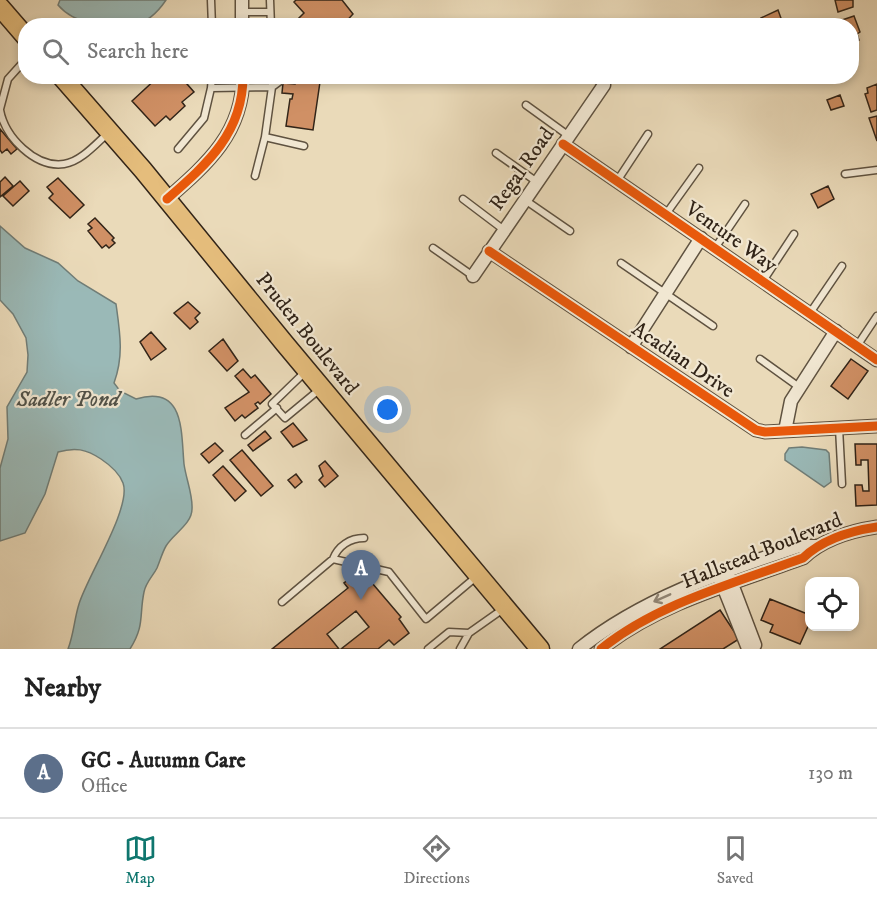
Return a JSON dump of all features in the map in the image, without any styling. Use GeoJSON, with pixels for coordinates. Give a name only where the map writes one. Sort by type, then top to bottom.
{"type":"FeatureCollection","features":[{"type":"Feature","properties":{"kind":"main road"},"geometry":{"type":"LineString","coordinates":[[0,7],[18,28]]}},
{"type":"Feature","properties":{"kind":"main road","name":"Pruden Boulevard"},"geometry":{"type":"LineString","coordinates":[[68,84],[167,199],[540,649]]}},
{"type":"Feature","properties":{"kind":"street"},"geometry":{"type":"LineString","coordinates":[[167,199],[215,155],[225,142],[237,116],[243,84]]}},
{"type":"Feature","properties":{"kind":"street","name":"Regal Road"},"geometry":{"type":"LineString","coordinates":[[473,276],[604,85]]}},
{"type":"Feature","properties":{"kind":"street","name":"Venture Way"},"geometry":{"type":"LineString","coordinates":[[566,140],[617,181],[877,360]]}},
{"type":"Feature","properties":{"kind":"street"},"geometry":{"type":"LineString","coordinates":[[630,347],[701,238]]}},
{"type":"Feature","properties":{"kind":"street","name":"Acadian Drive"},"geometry":{"type":"LineString","coordinates":[[489,251],[745,425],[765,432],[877,426]]}},
{"type":"Feature","properties":{"kind":"street"},"geometry":{"type":"LineString","coordinates":[[785,431],[790,401],[836,331]]}},
{"type":"Feature","properties":{"kind":"street","name":"Hallstead Boulevard"},"geometry":{"type":"LineString","coordinates":[[579,649],[627,614],[723,572],[799,546],[816,546],[853,532],[877,527]]}},
{"type":"Feature","properties":{"kind":"street","name":"Hallstead Boulevard"},"geometry":{"type":"LineString","coordinates":[[601,649],[642,622],[678,604],[803,558],[816,546]]}},
{"type":"Feature","properties":{"kind":"street"},"geometry":{"type":"LineString","coordinates":[[723,572],[752,647]]}},
{"type":"Feature","properties":{"kind":"lane"},"geometry":{"type":"LineString","coordinates":[[211,0],[212,18]]}},
{"type":"Feature","properties":{"kind":"lane"},"geometry":{"type":"LineString","coordinates":[[270,0],[270,18]]}},
{"type":"Feature","properties":{"kind":"lane"},"geometry":{"type":"LineString","coordinates":[[242,6],[270,12]]}},
{"type":"Feature","properties":{"kind":"lane"},"geometry":{"type":"LineString","coordinates":[[18,68],[9,79],[0,110],[8,132],[21,147],[33,156],[52,163],[65,164],[80,157],[110,132]]}},
{"type":"Feature","properties":{"kind":"lane"},"geometry":{"type":"LineString","coordinates":[[178,149],[204,118],[211,84]]}},
{"type":"Feature","properties":{"kind":"lane"},"geometry":{"type":"LineString","coordinates":[[211,88],[232,84]]}},
{"type":"Feature","properties":{"kind":"lane"},"geometry":{"type":"LineString","coordinates":[[255,84],[272,87],[276,84]]}},
{"type":"Feature","properties":{"kind":"lane"},"geometry":{"type":"LineString","coordinates":[[255,176],[266,137],[272,87]]}},
{"type":"Feature","properties":{"kind":"lane"},"geometry":{"type":"LineString","coordinates":[[526,105],[566,140]]}},
{"type":"Feature","properties":{"kind":"lane"},"geometry":{"type":"LineString","coordinates":[[617,181],[648,134]]}},
{"type":"Feature","properties":{"kind":"lane"},"geometry":{"type":"LineString","coordinates":[[266,137],[304,146]]}},
{"type":"Feature","properties":{"kind":"lane"},"geometry":{"type":"LineString","coordinates":[[496,153],[537,183]]}},
{"type":"Feature","properties":{"kind":"lane"},"geometry":{"type":"LineString","coordinates":[[666,214],[699,168]]}},
{"type":"Feature","properties":{"kind":"lane"},"geometry":{"type":"LineString","coordinates":[[845,174],[877,170]]}},
{"type":"Feature","properties":{"kind":"lane"},"geometry":{"type":"LineString","coordinates":[[463,200],[504,230]]}},
{"type":"Feature","properties":{"kind":"lane"},"geometry":{"type":"LineString","coordinates":[[525,200],[570,231]]}},
{"type":"Feature","properties":{"kind":"lane"},"geometry":{"type":"LineString","coordinates":[[715,248],[745,204]]}},
{"type":"Feature","properties":{"kind":"lane"},"geometry":{"type":"LineString","coordinates":[[763,281],[794,234]]}},
{"type":"Feature","properties":{"kind":"lane"},"geometry":{"type":"LineString","coordinates":[[433,248],[473,276]]}},
{"type":"Feature","properties":{"kind":"lane"},"geometry":{"type":"LineString","coordinates":[[621,263],[713,326]]}},
{"type":"Feature","properties":{"kind":"lane"},"geometry":{"type":"LineString","coordinates":[[810,313],[842,266]]}},
{"type":"Feature","properties":{"kind":"lane"},"geometry":{"type":"LineString","coordinates":[[857,346],[877,316]]}},
{"type":"Feature","properties":{"kind":"lane"},"geometry":{"type":"LineString","coordinates":[[760,359],[799,387]]}},
{"type":"Feature","properties":{"kind":"lane"},"geometry":{"type":"LineString","coordinates":[[307,370],[272,404],[285,418],[322,388]]}},
{"type":"Feature","properties":{"kind":"lane"},"geometry":{"type":"LineString","coordinates":[[245,435],[277,408]]}},
{"type":"Feature","properties":{"kind":"lane"},"geometry":{"type":"LineString","coordinates":[[839,428],[842,484]]}},
{"type":"Feature","properties":{"kind":"lane"},"geometry":{"type":"LineString","coordinates":[[282,602],[333,559],[337,550],[354,538],[364,538]]}},
{"type":"Feature","properties":{"kind":"lane"},"geometry":{"type":"LineString","coordinates":[[333,559],[389,572],[426,619],[478,575]]}},
{"type":"Feature","properties":{"kind":"lane"},"geometry":{"type":"LineString","coordinates":[[459,649],[469,633],[506,607]]}},
{"type":"Feature","properties":{"kind":"lane"},"geometry":{"type":"LineString","coordinates":[[428,649],[449,632],[469,633]]}},
{"type":"Feature","properties":{"kind":"water"},"geometry":{"type":"Polygon","coordinates":[[[60,0],[166,0],[149,18],[75,18],[58,5],[60,0]]]}},
{"type":"Feature","properties":{"kind":"water","name":"Sadler Pond"},"geometry":{"type":"Polygon","coordinates":[[[0,226],[25,248],[58,263],[78,281],[116,304],[120,354],[114,383],[120,391],[136,399],[152,396],[164,398],[177,414],[191,498],[191,514],[186,524],[166,546],[157,568],[146,585],[140,627],[130,649],[68,649],[79,604],[121,508],[124,494],[123,483],[111,466],[85,451],[75,449],[58,452],[45,494],[25,533],[0,541],[0,468],[8,439],[7,407],[27,372],[28,355],[26,338],[13,314],[0,300],[0,226]]]}},
{"type":"Feature","properties":{"kind":"water"},"geometry":{"type":"Polygon","coordinates":[[[789,448],[826,450],[829,453],[831,482],[824,487],[785,460],[785,454],[789,448]]]}},
{"type":"Feature","properties":{"kind":"building"},"geometry":{"type":"Polygon","coordinates":[[[296,0],[342,0],[353,14],[349,18],[299,18],[304,13],[294,2],[296,0]]]}},
{"type":"Feature","properties":{"kind":"building"},"geometry":{"type":"Polygon","coordinates":[[[835,0],[853,0],[853,7],[838,12],[835,0]]]}},
{"type":"Feature","properties":{"kind":"building"},"geometry":{"type":"Polygon","coordinates":[[[778,10],[781,18],[761,18],[778,10]]]}},
{"type":"Feature","properties":{"kind":"building"},"geometry":{"type":"Polygon","coordinates":[[[150,84],[187,84],[194,92],[182,102],[185,106],[170,120],[166,116],[155,126],[132,101],[150,84]]]}},
{"type":"Feature","properties":{"kind":"building"},"geometry":{"type":"Polygon","coordinates":[[[283,84],[320,84],[313,130],[286,126],[290,99],[293,94],[282,93],[283,84]]]}},
{"type":"Feature","properties":{"kind":"building"},"geometry":{"type":"Polygon","coordinates":[[[877,84],[877,110],[871,112],[865,94],[868,93],[867,88],[877,84]]]}},
{"type":"Feature","properties":{"kind":"building"},"geometry":{"type":"Polygon","coordinates":[[[840,95],[844,106],[831,110],[827,100],[840,95]]]}},
{"type":"Feature","properties":{"kind":"building"},"geometry":{"type":"Polygon","coordinates":[[[877,116],[877,141],[869,118],[877,116]]]}},
{"type":"Feature","properties":{"kind":"building"},"geometry":{"type":"Polygon","coordinates":[[[0,129],[17,149],[11,154],[7,149],[2,153],[0,150],[0,129]]]}},
{"type":"Feature","properties":{"kind":"building"},"geometry":{"type":"Polygon","coordinates":[[[5,177],[13,186],[0,197],[0,182],[5,177]]]}},
{"type":"Feature","properties":{"kind":"building"},"geometry":{"type":"Polygon","coordinates":[[[58,178],[84,205],[70,218],[49,198],[53,194],[47,187],[58,178]]]}},
{"type":"Feature","properties":{"kind":"building"},"geometry":{"type":"Polygon","coordinates":[[[20,181],[29,191],[13,206],[3,196],[20,181]]]}},
{"type":"Feature","properties":{"kind":"building"},"geometry":{"type":"Polygon","coordinates":[[[828,186],[834,199],[818,208],[811,194],[828,186]]]}},
{"type":"Feature","properties":{"kind":"building"},"geometry":{"type":"Polygon","coordinates":[[[95,218],[114,238],[112,240],[115,243],[109,248],[106,245],[102,248],[88,231],[92,228],[88,224],[95,218]]]}},
{"type":"Feature","properties":{"kind":"building"},"geometry":{"type":"Polygon","coordinates":[[[188,302],[200,313],[195,318],[198,322],[190,329],[174,313],[188,302]]]}},
{"type":"Feature","properties":{"kind":"building"},"geometry":{"type":"Polygon","coordinates":[[[151,332],[166,349],[151,360],[140,342],[151,332]]]}},
{"type":"Feature","properties":{"kind":"building"},"geometry":{"type":"Polygon","coordinates":[[[223,339],[238,361],[227,371],[209,351],[223,339]]]}},
{"type":"Feature","properties":{"kind":"building"},"geometry":{"type":"Polygon","coordinates":[[[851,359],[868,371],[848,399],[831,386],[851,359]]]}},
{"type":"Feature","properties":{"kind":"building"},"geometry":{"type":"Polygon","coordinates":[[[243,369],[251,378],[255,375],[271,394],[260,404],[258,402],[255,404],[258,408],[245,418],[242,415],[235,421],[225,408],[249,392],[235,376],[243,369]]]}},
{"type":"Feature","properties":{"kind":"building"},"geometry":{"type":"Polygon","coordinates":[[[293,423],[307,440],[293,447],[281,432],[293,423]]]}},
{"type":"Feature","properties":{"kind":"building"},"geometry":{"type":"Polygon","coordinates":[[[265,431],[271,438],[253,451],[248,445],[265,431]]]}},
{"type":"Feature","properties":{"kind":"building"},"geometry":{"type":"Polygon","coordinates":[[[215,443],[223,451],[209,463],[201,454],[215,443]]]}},
{"type":"Feature","properties":{"kind":"building"},"geometry":{"type":"Polygon","coordinates":[[[855,444],[877,444],[877,505],[856,506],[855,485],[862,485],[863,491],[869,491],[868,460],[861,460],[861,465],[856,465],[855,444]]]}},
{"type":"Feature","properties":{"kind":"building"},"geometry":{"type":"Polygon","coordinates":[[[242,450],[273,486],[261,496],[230,460],[242,450]]]}},
{"type":"Feature","properties":{"kind":"building"},"geometry":{"type":"Polygon","coordinates":[[[325,461],[338,476],[325,487],[319,480],[323,476],[319,466],[325,461]]]}},
{"type":"Feature","properties":{"kind":"building"},"geometry":{"type":"Polygon","coordinates":[[[223,466],[246,491],[235,501],[213,475],[223,466]]]}},
{"type":"Feature","properties":{"kind":"building"},"geometry":{"type":"Polygon","coordinates":[[[296,474],[302,482],[295,488],[288,480],[296,474]]]}},
{"type":"Feature","properties":{"kind":"building"},"geometry":{"type":"Polygon","coordinates":[[[361,570],[401,617],[399,619],[409,633],[394,645],[389,640],[378,649],[341,649],[369,627],[356,611],[327,634],[339,649],[272,649],[348,588],[344,583],[361,570]]]}},
{"type":"Feature","properties":{"kind":"building"},"geometry":{"type":"Polygon","coordinates":[[[770,599],[805,613],[806,631],[800,644],[770,632],[773,625],[761,620],[770,599]]]}},
{"type":"Feature","properties":{"kind":"building"},"geometry":{"type":"Polygon","coordinates":[[[720,610],[739,639],[723,649],[660,649],[720,610]]]}},
{"type":"Feature","properties":{"kind":"cycle path"},"geometry":{"type":"LineString","coordinates":[[167,199],[209,160],[230,131],[237,114],[242,84]]}},
{"type":"Feature","properties":{"kind":"cycle path"},"geometry":{"type":"LineString","coordinates":[[563,144],[877,360]]}},
{"type":"Feature","properties":{"kind":"cycle path"},"geometry":{"type":"LineString","coordinates":[[489,251],[756,430],[765,432],[877,426]]}},
{"type":"Feature","properties":{"kind":"cycle path"},"geometry":{"type":"LineString","coordinates":[[601,649],[623,633],[672,607],[803,558],[819,546],[837,537],[877,527]]}},
{"type":"Feature","properties":{"kind":"place","name":"GC - Autumn Care"},"geometry":{"type":"Point","coordinates":[361,600]}}]}
